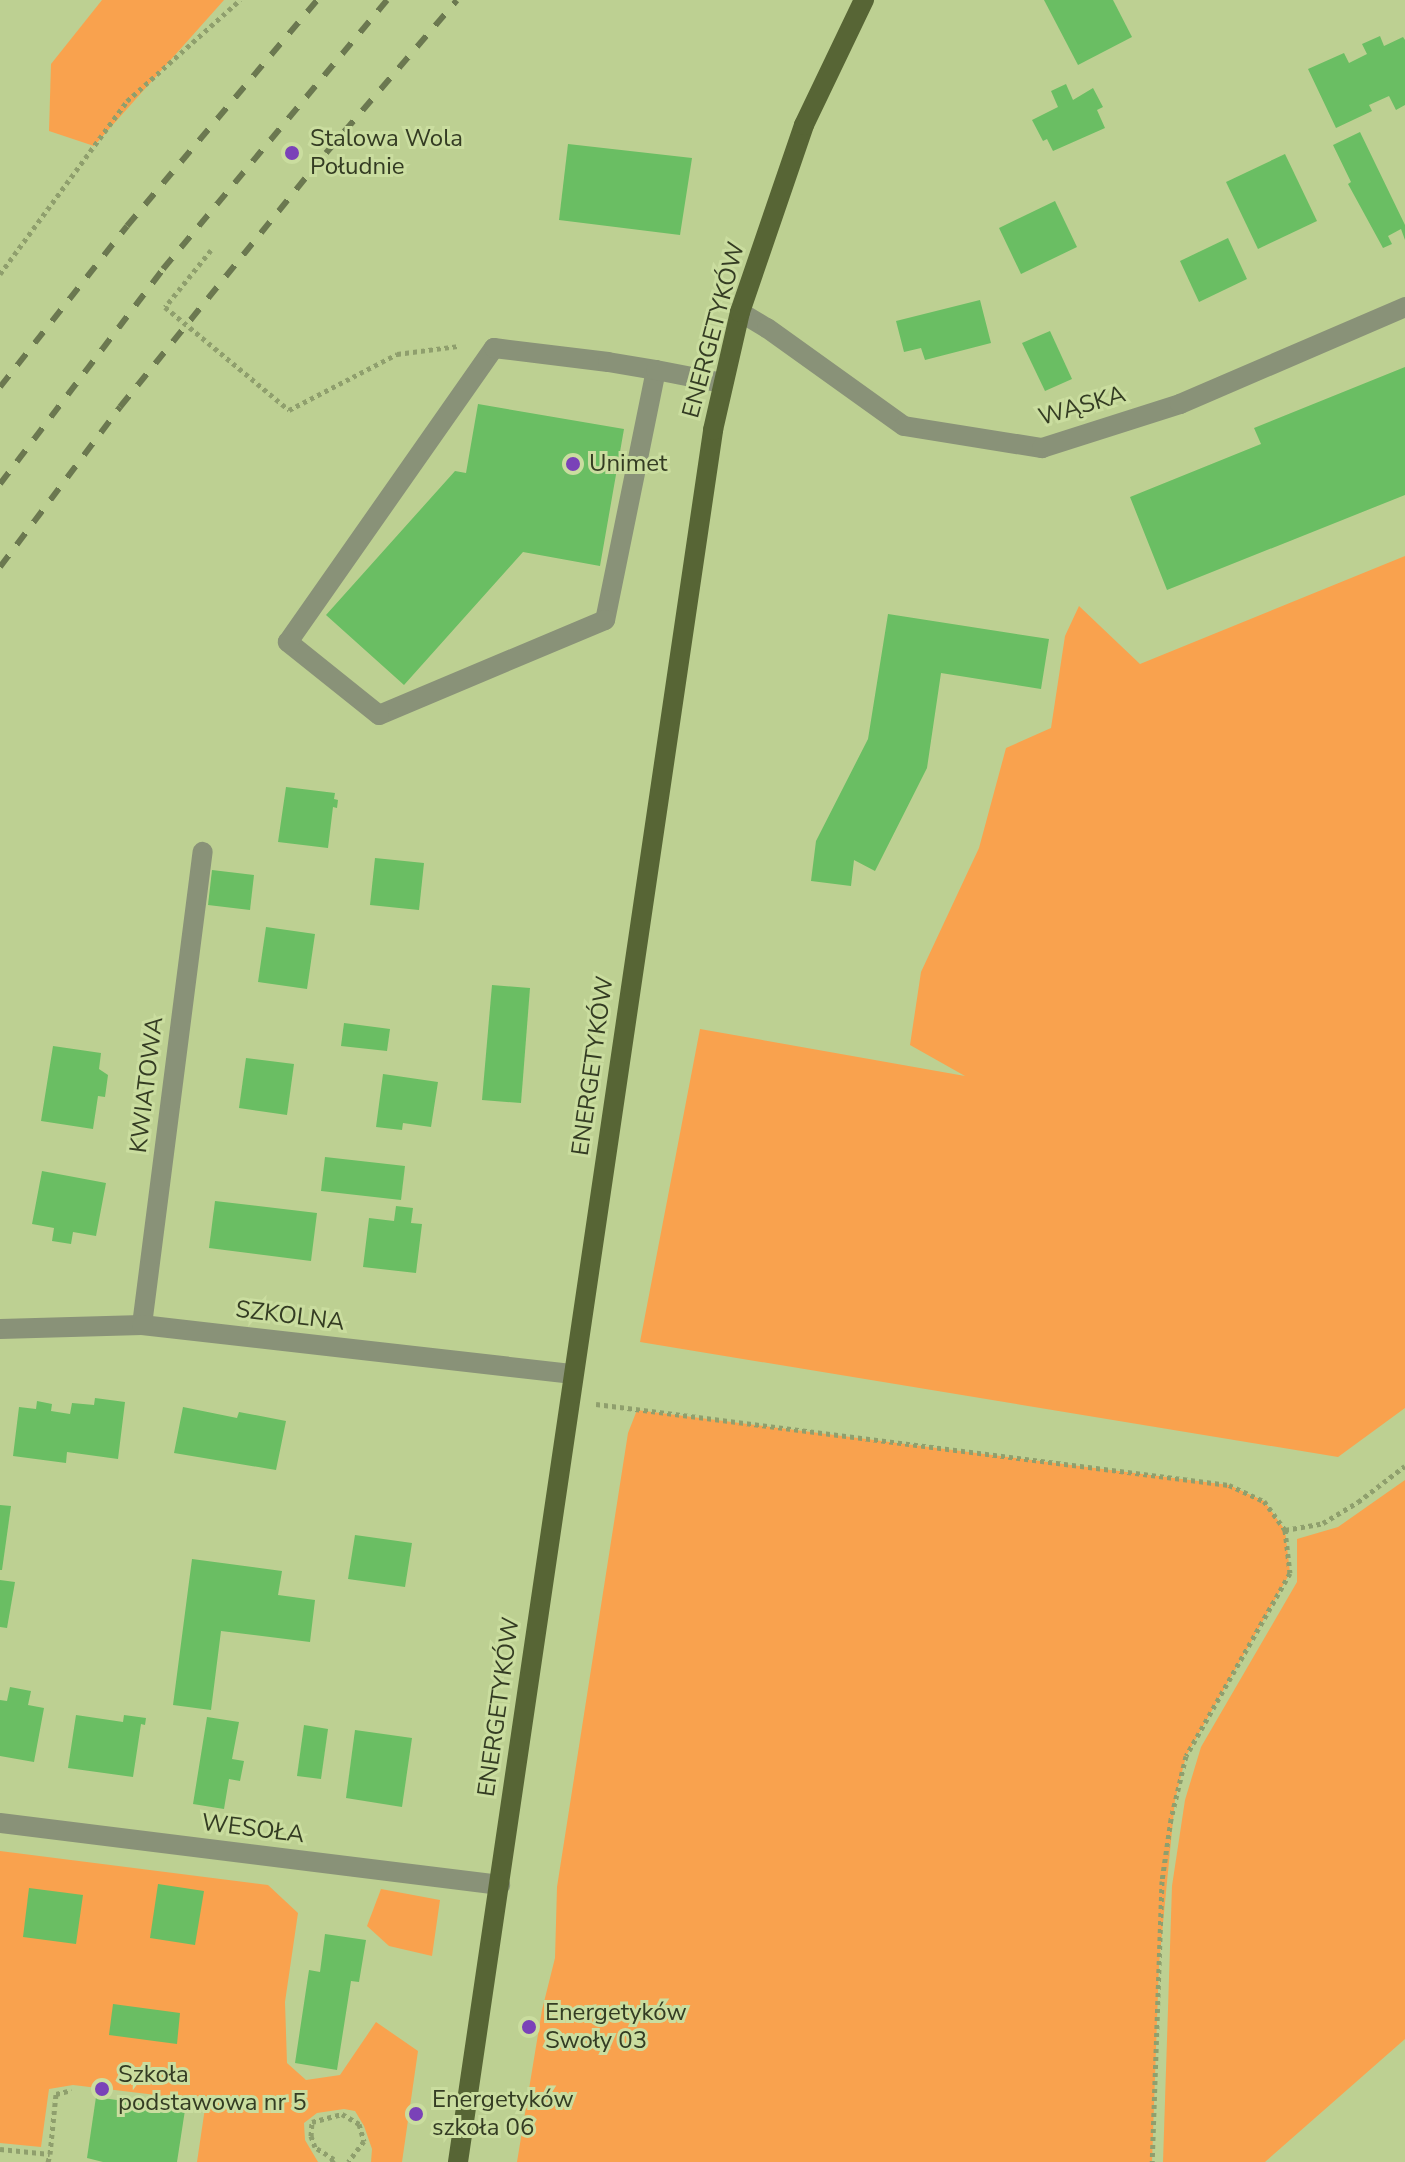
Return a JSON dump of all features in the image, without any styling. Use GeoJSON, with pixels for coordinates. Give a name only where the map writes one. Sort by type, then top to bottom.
{"type":"FeatureCollection","features":[{"type":"Feature","properties":{"kind":"main road","name":"ENERGETYKÓW"},"geometry":{"type":"LineString","coordinates":[[458,2162],[699,512],[722,383],[740,312],[804,125],[864,0]]}},
{"type":"Feature","properties":{"kind":"street","name":"WĄSKA"},"geometry":{"type":"LineString","coordinates":[[740,312],[904,426],[1042,448],[1180,404],[1405,307]]}},
{"type":"Feature","properties":{"kind":"street"},"geometry":{"type":"LineString","coordinates":[[656,370],[605,620],[379,715],[288,642],[494,348],[656,370],[722,383]]}},
{"type":"Feature","properties":{"kind":"street","name":"KWIATOWA"},"geometry":{"type":"LineString","coordinates":[[142,1325],[203,852]]}},
{"type":"Feature","properties":{"kind":"street","name":"SZKOLNA"},"geometry":{"type":"LineString","coordinates":[[0,1329],[142,1325],[573,1374]]}},
{"type":"Feature","properties":{"kind":"street","name":"WESOŁA"},"geometry":{"type":"LineString","coordinates":[[0,1823],[500,1885]]}},
{"type":"Feature","properties":{"kind":"path"},"geometry":{"type":"LineString","coordinates":[[0,274],[127,101],[240,0]]}},
{"type":"Feature","properties":{"kind":"path"},"geometry":{"type":"LineString","coordinates":[[211,250],[165,307],[289,410],[397,354],[441,346],[494,348]]}},
{"type":"Feature","properties":{"kind":"path"},"geometry":{"type":"LineString","coordinates":[[597,1420],[601,1389]]}},
{"type":"Feature","properties":{"kind":"path"},"geometry":{"type":"LineString","coordinates":[[569,1401],[1229,1485],[1264,1501],[1285,1530],[1290,1573],[1186,1756],[1171,1819],[1162,1881],[1152,2162]]}},
{"type":"Feature","properties":{"kind":"path"},"geometry":{"type":"LineString","coordinates":[[1285,1530],[1323,1523],[1358,1502],[1405,1466]]}},
{"type":"Feature","properties":{"kind":"path"},"geometry":{"type":"LineString","coordinates":[[48,2162],[56,2094],[72,2090]]}},
{"type":"Feature","properties":{"kind":"path"},"geometry":{"type":"LineString","coordinates":[[342,2114],[359,2124],[364,2141],[347,2162],[332,2161],[315,2147],[311,2136],[312,2122],[342,2114]]}},
{"type":"Feature","properties":{"kind":"path"},"geometry":{"type":"LineString","coordinates":[[0,2149],[50,2154]]}},
{"type":"Feature","properties":{"kind":"shaded area"},"geometry":{"type":"Polygon","coordinates":[[[102,0],[224,0],[94,146],[49,131],[51,64],[102,0]]]}},
{"type":"Feature","properties":{"kind":"shaded area"},"geometry":{"type":"Polygon","coordinates":[[[1405,556],[1405,1408],[1338,1457],[640,1342],[700,1029],[965,1076],[910,1045],[921,972],[979,848],[1006,748],[1051,728],[1065,636],[1079,606],[1140,664],[1405,556]]]}},
{"type":"Feature","properties":{"kind":"shaded area"},"geometry":{"type":"Polygon","coordinates":[[[637,1410],[1229,1485],[1264,1501],[1285,1530],[1290,1573],[1186,1756],[1175,1800],[1159,1964],[1152,2162],[517,2162],[542,2010],[555,1958],[557,1887],[628,1433],[637,1410]]]}},
{"type":"Feature","properties":{"kind":"shaded area"},"geometry":{"type":"Polygon","coordinates":[[[1405,1480],[1405,2039],[1265,2162],[1163,2162],[1172,1886],[1185,1800],[1201,1747],[1297,1582],[1297,1539],[1338,1527],[1405,1480]]]}},
{"type":"Feature","properties":{"kind":"shaded area"},"geometry":{"type":"Polygon","coordinates":[[[0,1851],[268,1885],[298,1913],[285,2002],[287,2063],[306,2080],[340,2075],[376,2022],[418,2051],[402,2162],[371,2162],[372,2149],[364,2126],[355,2111],[344,2109],[317,2113],[304,2123],[305,2140],[318,2162],[197,2162],[206,2101],[73,2085],[49,2089],[41,2147],[0,2143],[0,1851]]]}},
{"type":"Feature","properties":{"kind":"shaded area"},"geometry":{"type":"Polygon","coordinates":[[[381,1889],[440,1900],[432,1956],[389,1946],[367,1926],[381,1889]]]}},
{"type":"Feature","properties":{"kind":"building"},"geometry":{"type":"Polygon","coordinates":[[[1044,0],[1113,0],[1132,37],[1078,65],[1044,0]]]}},
{"type":"Feature","properties":{"kind":"building"},"geometry":{"type":"Polygon","coordinates":[[[1380,36],[1384,46],[1403,37],[1405,40],[1405,105],[1396,110],[1389,96],[1369,105],[1372,111],[1336,128],[1308,69],[1344,53],[1349,63],[1367,54],[1362,44],[1380,36]]]}},
{"type":"Feature","properties":{"kind":"building"},"geometry":{"type":"Polygon","coordinates":[[[1066,84],[1073,100],[1093,88],[1103,107],[1097,110],[1105,128],[1053,151],[1047,139],[1043,141],[1032,120],[1058,107],[1051,91],[1066,84]]]}},
{"type":"Feature","properties":{"kind":"building"},"geometry":{"type":"Polygon","coordinates":[[[1360,132],[1405,225],[1405,240],[1401,229],[1388,236],[1392,244],[1383,248],[1348,184],[1351,182],[1333,145],[1360,132]]]}},
{"type":"Feature","properties":{"kind":"building"},"geometry":{"type":"Polygon","coordinates":[[[568,144],[692,158],[680,235],[559,220],[568,144]]]}},
{"type":"Feature","properties":{"kind":"building"},"geometry":{"type":"Polygon","coordinates":[[[1285,154],[1317,221],[1258,249],[1226,182],[1285,154]]]}},
{"type":"Feature","properties":{"kind":"building"},"geometry":{"type":"Polygon","coordinates":[[[1055,201],[1077,247],[1021,274],[999,228],[1055,201]]]}},
{"type":"Feature","properties":{"kind":"building"},"geometry":{"type":"Polygon","coordinates":[[[1228,238],[1247,279],[1199,302],[1180,261],[1228,238]]]}},
{"type":"Feature","properties":{"kind":"building"},"geometry":{"type":"Polygon","coordinates":[[[980,300],[991,343],[925,360],[921,348],[904,352],[896,321],[980,300]]]}},
{"type":"Feature","properties":{"kind":"building"},"geometry":{"type":"Polygon","coordinates":[[[1050,331],[1072,379],[1045,391],[1022,343],[1050,331]]]}},
{"type":"Feature","properties":{"kind":"building"},"geometry":{"type":"Polygon","coordinates":[[[1405,367],[1405,495],[1167,590],[1130,497],[1261,444],[1254,428],[1405,367]]]}},
{"type":"Feature","properties":{"kind":"building"},"geometry":{"type":"Polygon","coordinates":[[[478,404],[624,429],[600,566],[523,552],[404,685],[326,615],[455,471],[466,473],[478,404]]]}},
{"type":"Feature","properties":{"kind":"building"},"geometry":{"type":"Polygon","coordinates":[[[888,614],[1049,639],[1041,689],[941,673],[927,768],[875,871],[854,860],[851,886],[811,881],[816,841],[868,739],[888,614]]]}},
{"type":"Feature","properties":{"kind":"building"},"geometry":{"type":"Polygon","coordinates":[[[286,787],[335,793],[337,808],[333,807],[328,848],[278,842],[286,787]]]}},
{"type":"Feature","properties":{"kind":"building"},"geometry":{"type":"Polygon","coordinates":[[[375,858],[424,863],[419,910],[370,905],[375,858]]]}},
{"type":"Feature","properties":{"kind":"building"},"geometry":{"type":"Polygon","coordinates":[[[212,870],[254,875],[250,910],[208,905],[212,870]]]}},
{"type":"Feature","properties":{"kind":"building"},"geometry":{"type":"Polygon","coordinates":[[[266,927],[315,934],[307,989],[258,982],[266,927]]]}},
{"type":"Feature","properties":{"kind":"building"},"geometry":{"type":"Polygon","coordinates":[[[492,985],[530,988],[521,1103],[482,1100],[492,985]]]}},
{"type":"Feature","properties":{"kind":"building"},"geometry":{"type":"Polygon","coordinates":[[[344,1023],[390,1029],[387,1051],[341,1046],[344,1023]]]}},
{"type":"Feature","properties":{"kind":"building"},"geometry":{"type":"Polygon","coordinates":[[[53,1046],[101,1053],[99,1069],[108,1075],[105,1097],[98,1096],[93,1129],[41,1121],[53,1046]]]}},
{"type":"Feature","properties":{"kind":"building"},"geometry":{"type":"Polygon","coordinates":[[[246,1058],[294,1064],[287,1115],[239,1108],[246,1058]]]}},
{"type":"Feature","properties":{"kind":"building"},"geometry":{"type":"Polygon","coordinates":[[[383,1074],[438,1082],[431,1127],[403,1123],[402,1130],[376,1127],[383,1074]]]}},
{"type":"Feature","properties":{"kind":"building"},"geometry":{"type":"Polygon","coordinates":[[[325,1157],[405,1166],[401,1200],[321,1191],[325,1157]]]}},
{"type":"Feature","properties":{"kind":"building"},"geometry":{"type":"Polygon","coordinates":[[[42,1171],[106,1183],[96,1236],[73,1232],[71,1244],[52,1241],[54,1228],[32,1224],[42,1171]]]}},
{"type":"Feature","properties":{"kind":"building"},"geometry":{"type":"Polygon","coordinates":[[[215,1201],[317,1213],[311,1261],[209,1248],[215,1201]]]}},
{"type":"Feature","properties":{"kind":"building"},"geometry":{"type":"Polygon","coordinates":[[[396,1206],[413,1208],[411,1223],[422,1224],[416,1273],[363,1267],[369,1218],[394,1221],[396,1206]]]}},
{"type":"Feature","properties":{"kind":"building"},"geometry":{"type":"Polygon","coordinates":[[[95,1398],[125,1402],[118,1459],[67,1452],[66,1463],[13,1456],[19,1407],[36,1409],[37,1401],[52,1404],[51,1411],[70,1414],[72,1403],[94,1405],[95,1398]]]}},
{"type":"Feature","properties":{"kind":"building"},"geometry":{"type":"Polygon","coordinates":[[[183,1407],[237,1418],[239,1412],[286,1421],[276,1470],[174,1453],[183,1407]]]}},
{"type":"Feature","properties":{"kind":"building"},"geometry":{"type":"Polygon","coordinates":[[[0,1505],[11,1506],[2,1570],[0,1570],[0,1505]]]}},
{"type":"Feature","properties":{"kind":"building"},"geometry":{"type":"Polygon","coordinates":[[[355,1535],[412,1543],[405,1587],[348,1579],[355,1535]]]}},
{"type":"Feature","properties":{"kind":"building"},"geometry":{"type":"Polygon","coordinates":[[[192,1559],[282,1571],[278,1595],[315,1600],[310,1642],[221,1631],[211,1710],[173,1705],[192,1559]]]}},
{"type":"Feature","properties":{"kind":"building"},"geometry":{"type":"Polygon","coordinates":[[[0,1580],[15,1582],[7,1628],[0,1627],[0,1580]]]}},
{"type":"Feature","properties":{"kind":"building"},"geometry":{"type":"Polygon","coordinates":[[[10,1687],[31,1691],[28,1705],[44,1708],[34,1762],[0,1756],[0,1700],[7,1701],[10,1687]]]}},
{"type":"Feature","properties":{"kind":"building"},"geometry":{"type":"Polygon","coordinates":[[[76,1715],[123,1722],[124,1715],[146,1718],[145,1725],[141,1724],[133,1777],[68,1768],[76,1715]]]}},
{"type":"Feature","properties":{"kind":"building"},"geometry":{"type":"Polygon","coordinates":[[[207,1717],[239,1722],[232,1759],[244,1761],[240,1781],[229,1779],[224,1809],[193,1804],[207,1717]]]}},
{"type":"Feature","properties":{"kind":"building"},"geometry":{"type":"Polygon","coordinates":[[[304,1725],[328,1729],[321,1779],[297,1776],[304,1725]]]}},
{"type":"Feature","properties":{"kind":"building"},"geometry":{"type":"Polygon","coordinates":[[[355,1730],[412,1738],[402,1807],[346,1798],[355,1730]]]}},
{"type":"Feature","properties":{"kind":"building"},"geometry":{"type":"Polygon","coordinates":[[[158,1884],[204,1891],[195,1945],[150,1938],[158,1884]]]}},
{"type":"Feature","properties":{"kind":"building"},"geometry":{"type":"Polygon","coordinates":[[[29,1888],[83,1895],[76,1944],[23,1937],[29,1888]]]}},
{"type":"Feature","properties":{"kind":"building"},"geometry":{"type":"Polygon","coordinates":[[[325,1934],[366,1940],[359,1982],[351,1981],[337,2070],[295,2063],[309,1970],[320,1972],[325,1934]]]}},
{"type":"Feature","properties":{"kind":"building"},"geometry":{"type":"Polygon","coordinates":[[[113,2004],[180,2013],[177,2044],[109,2035],[113,2004]]]}},
{"type":"Feature","properties":{"kind":"building"},"geometry":{"type":"Polygon","coordinates":[[[96,2097],[185,2110],[177,2162],[103,2162],[87,2158],[96,2097]]]}},
{"type":"Feature","properties":{"kind":"railway"},"geometry":{"type":"LineString","coordinates":[[0,387],[127,226],[317,0]]}},
{"type":"Feature","properties":{"kind":"railway"},"geometry":{"type":"LineString","coordinates":[[0,484],[163,269],[387,0]]}},
{"type":"Feature","properties":{"kind":"railway"},"geometry":{"type":"LineString","coordinates":[[0,567],[120,407],[326,153],[457,0]]}},
{"type":"Feature","properties":{"kind":"place","name":"Stalowa Wola Południe"},"geometry":{"type":"Point","coordinates":[292,153]}},
{"type":"Feature","properties":{"kind":"place","name":"Unimet"},"geometry":{"type":"Point","coordinates":[573,464]}},
{"type":"Feature","properties":{"kind":"place","name":"Energetyków Swoły 03"},"geometry":{"type":"Point","coordinates":[529,2027]}},
{"type":"Feature","properties":{"kind":"place","name":"Szkoła podstawowa nr 5"},"geometry":{"type":"Point","coordinates":[102,2089]}},
{"type":"Feature","properties":{"kind":"place","name":"Energetyków szkoła 06"},"geometry":{"type":"Point","coordinates":[416,2114]}}]}
